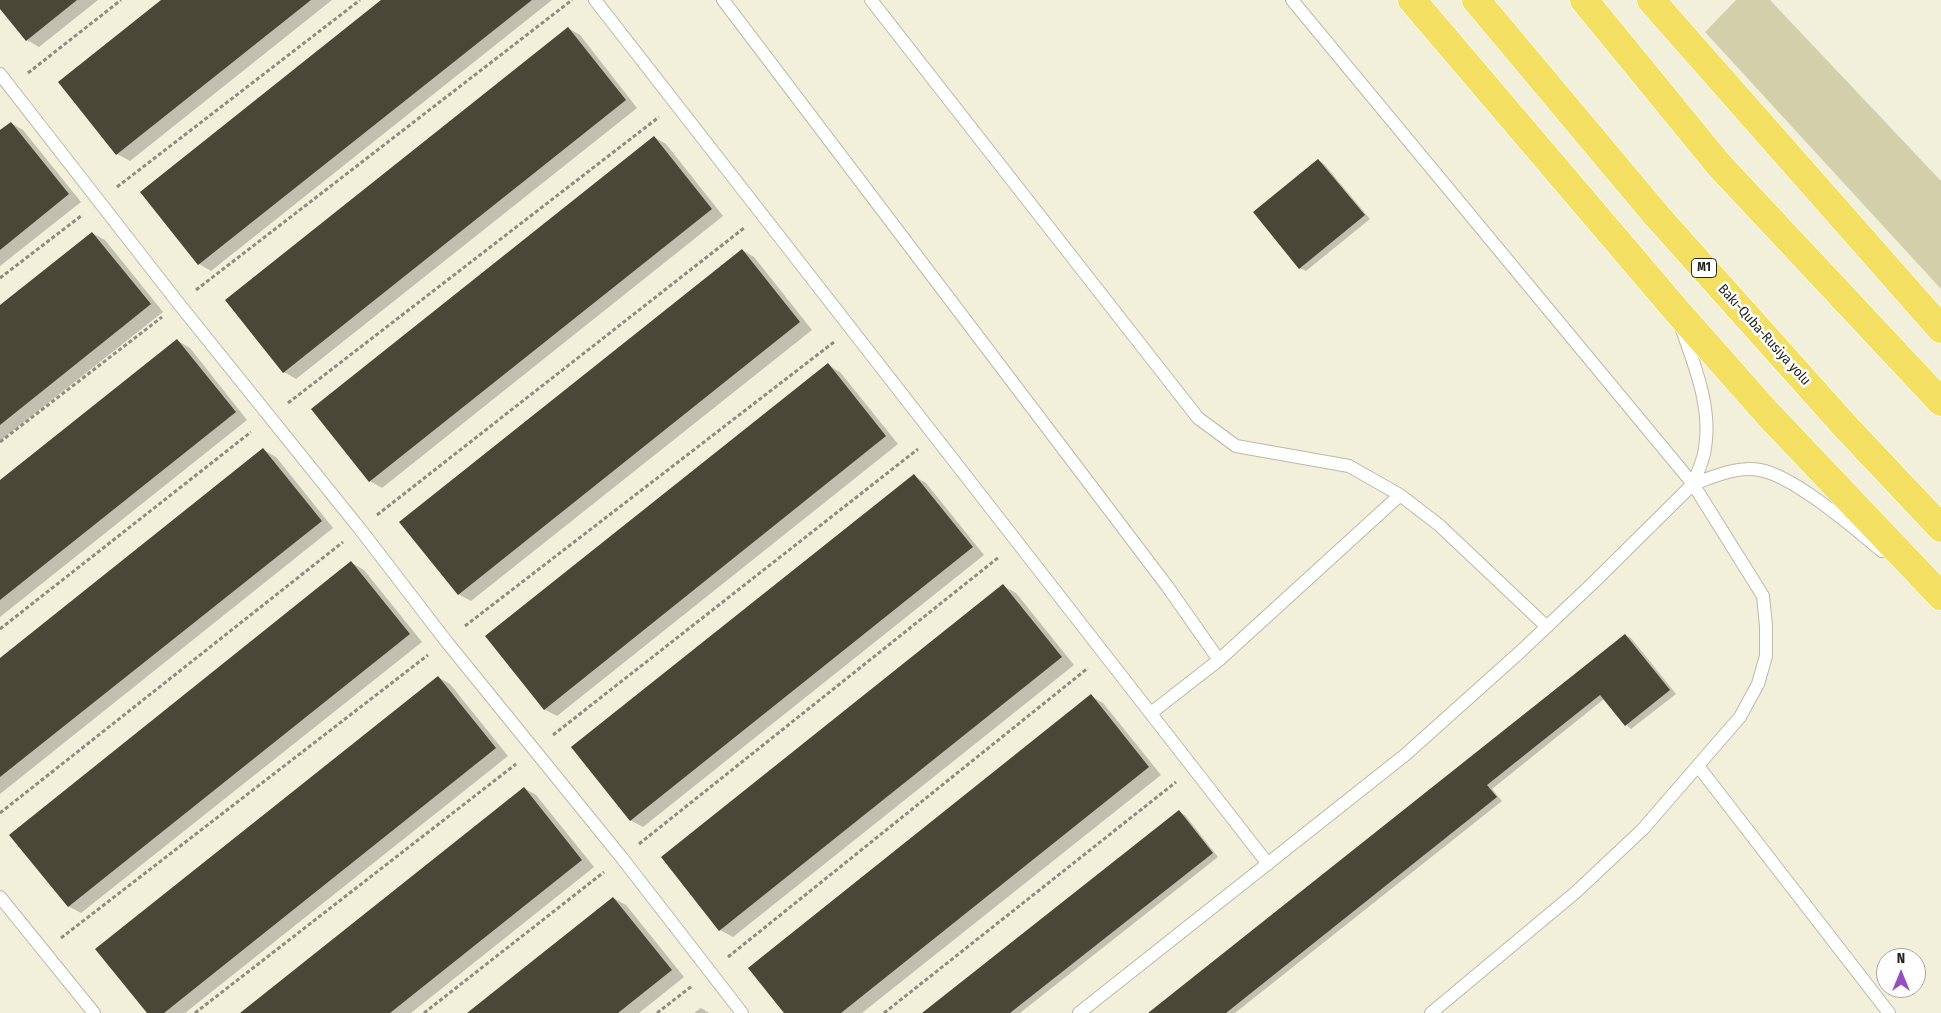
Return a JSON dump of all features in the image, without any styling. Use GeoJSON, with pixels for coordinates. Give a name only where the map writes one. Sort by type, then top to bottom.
{"type":"FeatureCollection","features":[{"type":"Feature","properties":{"kind":"highway"},"geometry":{"type":"LineString","coordinates":[[1412,0],[1676,310],[1767,413],[1941,596]]}},
{"type":"Feature","properties":{"kind":"highway","name":"Bakı-Quba-Rusiya yolu"},"geometry":{"type":"LineString","coordinates":[[1476,0],[1657,216],[1845,426],[1941,528]]}},
{"type":"Feature","properties":{"kind":"highway"},"geometry":{"type":"LineString","coordinates":[[1584,0],[1720,165],[1941,402]]}},
{"type":"Feature","properties":{"kind":"highway"},"geometry":{"type":"LineString","coordinates":[[1651,0],[1941,329]]}},
{"type":"Feature","properties":{"kind":"lane"},"geometry":{"type":"LineString","coordinates":[[595,0],[936,435],[1268,864]]}},
{"type":"Feature","properties":{"kind":"lane"},"geometry":{"type":"LineString","coordinates":[[723,0],[1167,586],[1219,660]]}},
{"type":"Feature","properties":{"kind":"lane"},"geometry":{"type":"LineString","coordinates":[[871,0],[1198,418],[1236,446],[1349,466],[1400,495],[1439,525],[1547,627]]}},
{"type":"Feature","properties":{"kind":"lane"},"geometry":{"type":"LineString","coordinates":[[1292,0],[1693,484],[1763,596],[1766,656],[1758,684],[1740,717],[1643,829],[1576,892],[1431,1013]]}},
{"type":"Feature","properties":{"kind":"lane"},"geometry":{"type":"LineString","coordinates":[[0,74],[179,304],[622,858],[742,1013]]}},
{"type":"Feature","properties":{"kind":"lane"},"geometry":{"type":"LineString","coordinates":[[1676,310],[1700,382],[1706,417],[1706,448],[1693,484]]}},
{"type":"Feature","properties":{"kind":"lane"},"geometry":{"type":"LineString","coordinates":[[1079,1013],[1405,755],[1547,627],[1693,484],[1727,471],[1759,470],[1778,475],[1820,503],[1941,596]]}},
{"type":"Feature","properties":{"kind":"lane"},"geometry":{"type":"LineString","coordinates":[[1151,713],[1219,660],[1400,495]]}},
{"type":"Feature","properties":{"kind":"lane"},"geometry":{"type":"LineString","coordinates":[[1698,766],[1889,1013]]}},
{"type":"Feature","properties":{"kind":"lane"},"geometry":{"type":"LineString","coordinates":[[0,897],[94,1013]]}},
{"type":"Feature","properties":{"kind":"path"},"geometry":{"type":"LineString","coordinates":[[10,87],[121,0]]}},
{"type":"Feature","properties":{"kind":"path"},"geometry":{"type":"LineString","coordinates":[[0,278],[360,0]]}},
{"type":"Feature","properties":{"kind":"path"},"geometry":{"type":"LineString","coordinates":[[0,442],[572,0]]}},
{"type":"Feature","properties":{"kind":"path"},"geometry":{"type":"LineString","coordinates":[[0,629],[270,417],[677,103]]}},
{"type":"Feature","properties":{"kind":"path"},"geometry":{"type":"LineString","coordinates":[[0,813],[763,213]]}},
{"type":"Feature","properties":{"kind":"path"},"geometry":{"type":"LineString","coordinates":[[195,1013],[936,435]]}},
{"type":"Feature","properties":{"kind":"path"},"geometry":{"type":"LineString","coordinates":[[424,1013],[622,858],[1018,542]]}},
{"type":"Feature","properties":{"kind":"path"},"geometry":{"type":"LineString","coordinates":[[657,1013],[1105,654]]}},
{"type":"Feature","properties":{"kind":"path"},"geometry":{"type":"LineString","coordinates":[[884,1013],[1194,768]]}},
{"type":"Feature","properties":{"kind":"shaded area"},"geometry":{"type":"Polygon","coordinates":[[[1736,0],[1770,0],[1941,181],[1941,289],[1705,32],[1736,0]]]}},
{"type":"Feature","properties":{"kind":"building"},"geometry":{"type":"Polygon","coordinates":[[[0,0],[77,0],[26,41],[0,9],[0,0]]]}},
{"type":"Feature","properties":{"kind":"building"},"geometry":{"type":"Polygon","coordinates":[[[161,0],[311,0],[116,155],[58,82],[161,0]]]}},
{"type":"Feature","properties":{"kind":"building"},"geometry":{"type":"Polygon","coordinates":[[[381,0],[532,0],[198,265],[140,192],[381,0]]]}},
{"type":"Feature","properties":{"kind":"building"},"geometry":{"type":"Polygon","coordinates":[[[568,27],[626,100],[283,373],[225,300],[568,27]]]}},
{"type":"Feature","properties":{"kind":"building"},"geometry":{"type":"Polygon","coordinates":[[[11,122],[69,194],[0,250],[0,130],[11,122]]]}},
{"type":"Feature","properties":{"kind":"building"},"geometry":{"type":"Polygon","coordinates":[[[654,136],[712,209],[369,482],[311,409],[654,136]]]}},
{"type":"Feature","properties":{"kind":"building"},"geometry":{"type":"Polygon","coordinates":[[[1318,159],[1365,215],[1299,269],[1253,212],[1318,159]]]}},
{"type":"Feature","properties":{"kind":"building"},"geometry":{"type":"Polygon","coordinates":[[[92,232],[151,304],[0,425],[0,305],[92,232]]]}},
{"type":"Feature","properties":{"kind":"building"},"geometry":{"type":"Polygon","coordinates":[[[742,249],[800,322],[458,595],[399,522],[742,249]]]}},
{"type":"Feature","properties":{"kind":"building"},"geometry":{"type":"Polygon","coordinates":[[[177,339],[236,412],[0,600],[0,480],[177,339]]]}},
{"type":"Feature","properties":{"kind":"building"},"geometry":{"type":"Polygon","coordinates":[[[828,363],[886,436],[544,710],[485,636],[828,363]]]}},
{"type":"Feature","properties":{"kind":"building"},"geometry":{"type":"Polygon","coordinates":[[[263,448],[322,521],[0,777],[0,658],[263,448]]]}},
{"type":"Feature","properties":{"kind":"building"},"geometry":{"type":"Polygon","coordinates":[[[914,474],[973,547],[630,821],[571,747],[914,474]]]}},
{"type":"Feature","properties":{"kind":"building"},"geometry":{"type":"Polygon","coordinates":[[[351,561],[410,634],[68,907],[9,835],[351,561]]]}},
{"type":"Feature","properties":{"kind":"building"},"geometry":{"type":"Polygon","coordinates":[[[1003,584],[1062,657],[719,931],[661,857],[1003,584]]]}},
{"type":"Feature","properties":{"kind":"building"},"geometry":{"type":"Polygon","coordinates":[[[1625,634],[1670,690],[1625,726],[1600,695],[1487,785],[1497,797],[1226,1013],[1148,1013],[1625,634]]]}},
{"type":"Feature","properties":{"kind":"building"},"geometry":{"type":"Polygon","coordinates":[[[438,676],[496,748],[164,1013],[147,1013],[95,949],[438,676]]]}},
{"type":"Feature","properties":{"kind":"building"},"geometry":{"type":"Polygon","coordinates":[[[1091,694],[1149,767],[841,1013],[784,1013],[748,968],[1091,694]]]}},
{"type":"Feature","properties":{"kind":"building"},"geometry":{"type":"Polygon","coordinates":[[[524,787],[582,860],[390,1013],[240,1013],[524,787]]]}},
{"type":"Feature","properties":{"kind":"building"},"geometry":{"type":"Polygon","coordinates":[[[1179,810],[1213,853],[1010,1013],[922,1013],[1179,810]]]}},
{"type":"Feature","properties":{"kind":"building"},"geometry":{"type":"Polygon","coordinates":[[[613,897],[672,970],[618,1013],[467,1013],[613,897]]]}}]}
